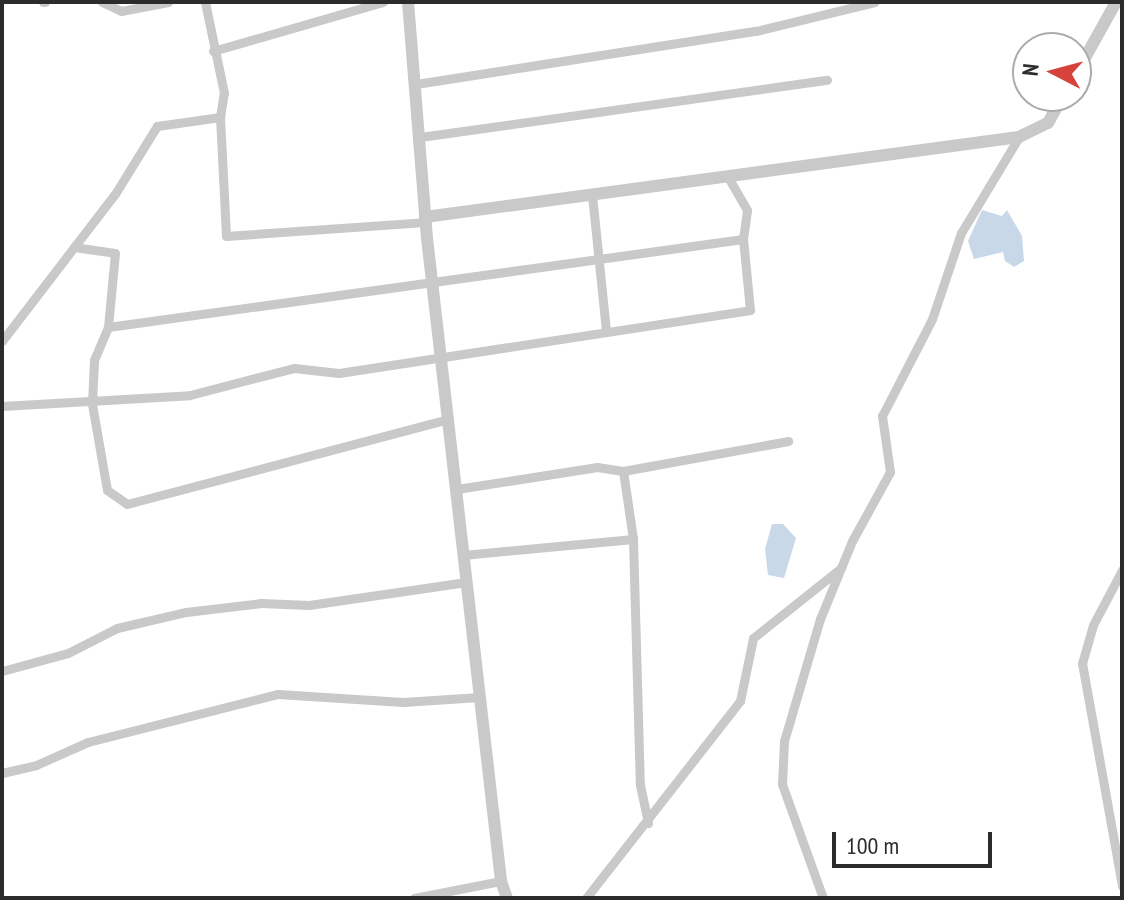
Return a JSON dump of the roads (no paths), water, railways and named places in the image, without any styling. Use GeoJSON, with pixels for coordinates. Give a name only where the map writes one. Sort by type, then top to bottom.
{"type":"FeatureCollection","features":[{"type":"Feature","properties":{"kind":"street"},"geometry":{"type":"LineString","coordinates":[[102,2],[121,11],[168,2]]}},
{"type":"Feature","properties":{"kind":"street"},"geometry":{"type":"LineString","coordinates":[[205,2],[224,93],[220,117],[226,236],[425,220],[1019,137],[1048,123],[1054,112]]}},
{"type":"Feature","properties":{"kind":"street"},"geometry":{"type":"LineString","coordinates":[[213,51],[383,2]]}},
{"type":"Feature","properties":{"kind":"street"},"geometry":{"type":"LineString","coordinates":[[408,2],[425,220],[501,881],[507,898]]}},
{"type":"Feature","properties":{"kind":"street"},"geometry":{"type":"LineString","coordinates":[[416,84],[756,31],[875,2]]}},
{"type":"Feature","properties":{"kind":"street"},"geometry":{"type":"LineString","coordinates":[[1092,45],[1116,2]]}},
{"type":"Feature","properties":{"kind":"street"},"geometry":{"type":"LineString","coordinates":[[420,137],[827,80]]}},
{"type":"Feature","properties":{"kind":"street"},"geometry":{"type":"LineString","coordinates":[[2,341],[74,247],[157,126],[220,117]]}},
{"type":"Feature","properties":{"kind":"street"},"geometry":{"type":"LineString","coordinates":[[823,898],[782,784],[779,761],[820,619],[841,567],[890,472],[882,416],[932,319],[961,233],[1019,137]]}},
{"type":"Feature","properties":{"kind":"street"},"geometry":{"type":"LineString","coordinates":[[2,406],[92,404],[190,395],[294,368],[339,373],[440,354],[750,310],[743,239],[747,210],[728,177]]}},
{"type":"Feature","properties":{"kind":"street"},"geometry":{"type":"LineString","coordinates":[[592,195],[606,330]]}},
{"type":"Feature","properties":{"kind":"street"},"geometry":{"type":"LineString","coordinates":[[108,327],[743,239]]}},
{"type":"Feature","properties":{"kind":"street"},"geometry":{"type":"LineString","coordinates":[[74,247],[115,253],[108,327],[94,360],[92,404],[107,490],[127,504],[449,419]]}},
{"type":"Feature","properties":{"kind":"street"},"geometry":{"type":"LineString","coordinates":[[457,489],[597,467],[623,471],[788,441]]}},
{"type":"Feature","properties":{"kind":"street"},"geometry":{"type":"LineString","coordinates":[[623,471],[633,539],[639,771],[648,823]]}},
{"type":"Feature","properties":{"kind":"street"},"geometry":{"type":"LineString","coordinates":[[463,555],[633,539]]}},
{"type":"Feature","properties":{"kind":"street"},"geometry":{"type":"LineString","coordinates":[[586,898],[648,823],[740,701],[753,638],[841,567]]}},
{"type":"Feature","properties":{"kind":"street"},"geometry":{"type":"LineString","coordinates":[[1122,570],[1093,625],[1082,663],[1122,886]]}},
{"type":"Feature","properties":{"kind":"street"},"geometry":{"type":"LineString","coordinates":[[2,671],[68,653],[117,628],[186,612],[261,603],[309,605],[466,582]]}},
{"type":"Feature","properties":{"kind":"street"},"geometry":{"type":"LineString","coordinates":[[2,773],[36,765],[88,742],[278,694],[403,702],[480,697]]}},
{"type":"Feature","properties":{"kind":"street"},"geometry":{"type":"LineString","coordinates":[[414,898],[501,881]]}},
{"type":"Feature","properties":{"kind":"water"},"geometry":{"type":"Polygon","coordinates":[[[982,210],[1002,216],[1007,210],[1022,236],[1024,261],[1014,267],[1005,261],[1003,252],[974,259],[968,241],[982,210]]]}},
{"type":"Feature","properties":{"kind":"water"},"geometry":{"type":"Polygon","coordinates":[[[772,524],[783,524],[796,538],[784,578],[768,575],[765,549],[772,524]]]}}]}
